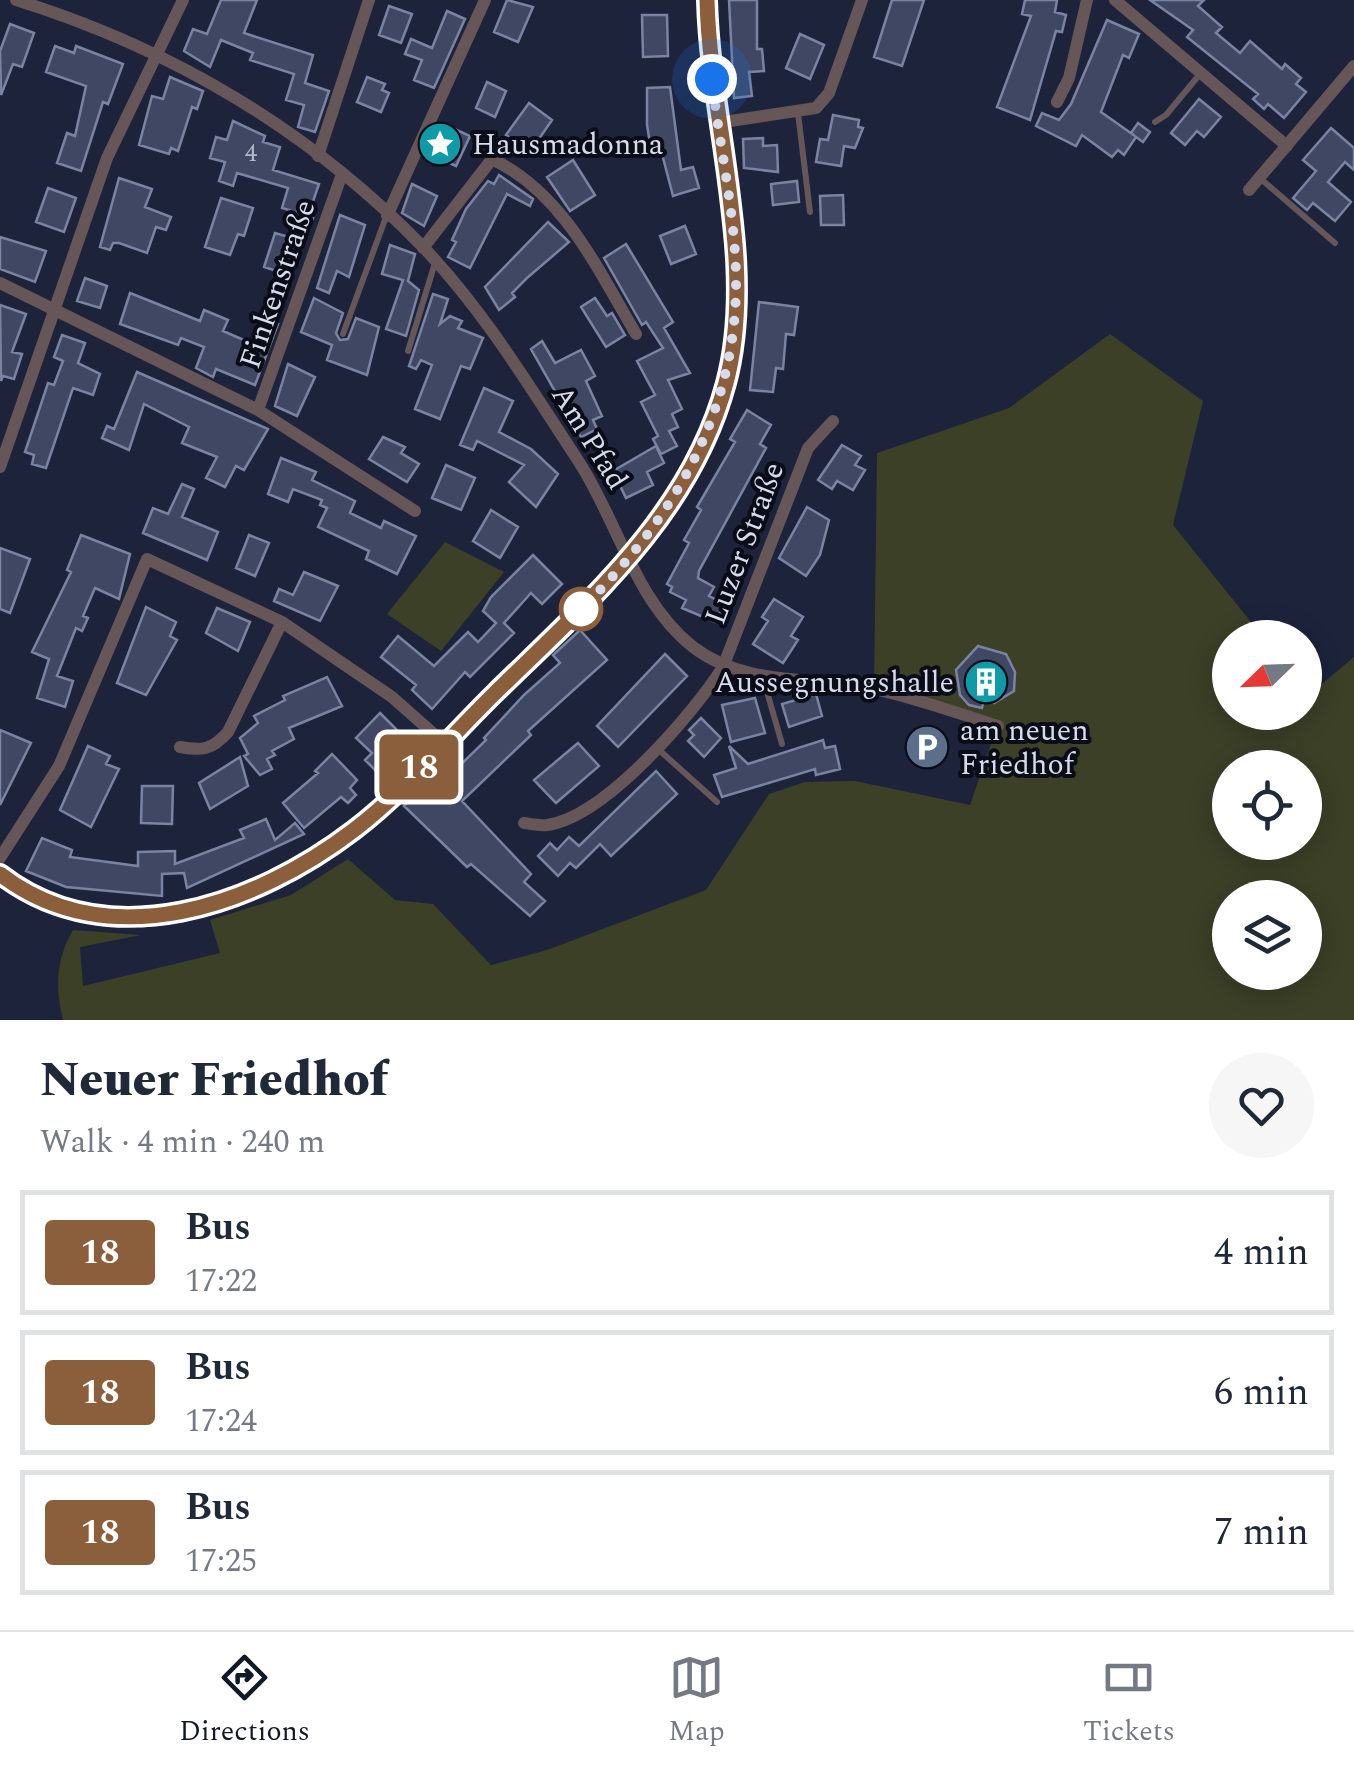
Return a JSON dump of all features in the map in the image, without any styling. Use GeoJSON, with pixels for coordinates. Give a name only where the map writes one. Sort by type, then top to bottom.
{"type":"FeatureCollection","features":[{"type":"Feature","properties":{"kind":"street","name":"Am Pfad"},"geometry":{"type":"LineString","coordinates":[[16,0],[41,4],[156,52],[273,118],[424,248],[514,363],[585,472],[630,562],[668,624],[724,667],[874,689],[998,726]]}},
{"type":"Feature","properties":{"kind":"street"},"geometry":{"type":"LineString","coordinates":[[0,467],[107,158],[183,0]]}},
{"type":"Feature","properties":{"kind":"street"},"geometry":{"type":"LineString","coordinates":[[318,156],[369,0]]}},
{"type":"Feature","properties":{"kind":"street"},"geometry":{"type":"LineString","coordinates":[[387,216],[485,0]]}},
{"type":"Feature","properties":{"kind":"street"},"geometry":{"type":"LineString","coordinates":[[0,874],[22,891],[55,906],[94,915],[166,914],[206,906],[269,884],[358,827],[630,562],[692,466],[726,382],[735,334],[736,273],[717,123],[707,0]]}},
{"type":"Feature","properties":{"kind":"street"},"geometry":{"type":"LineString","coordinates":[[717,123],[798,114],[816,108],[829,92],[862,0]]}},
{"type":"Feature","properties":{"kind":"street"},"geometry":{"type":"LineString","coordinates":[[1057,102],[1069,78],[1087,0]]}},
{"type":"Feature","properties":{"kind":"street"},"geometry":{"type":"LineString","coordinates":[[1114,0],[1287,146]]}},
{"type":"Feature","properties":{"kind":"street"},"geometry":{"type":"LineString","coordinates":[[1250,190],[1354,66]]}},
{"type":"Feature","properties":{"kind":"street"},"geometry":{"type":"LineString","coordinates":[[424,248],[492,158],[520,172],[547,195],[636,334]]}},
{"type":"Feature","properties":{"kind":"street","name":"Finkenstraße"},"geometry":{"type":"LineString","coordinates":[[258,410],[342,174]]}},
{"type":"Feature","properties":{"kind":"street","name":"Finkenstraße"},"geometry":{"type":"LineString","coordinates":[[0,282],[258,410],[415,511]]}},
{"type":"Feature","properties":{"kind":"street","name":"Luzer Straße"},"geometry":{"type":"LineString","coordinates":[[524,823],[547,826],[592,805],[658,748],[704,698],[724,667],[808,448],[833,421]]}},
{"type":"Feature","properties":{"kind":"street"},"geometry":{"type":"LineString","coordinates":[[0,858],[60,766],[147,559],[282,622],[392,697],[444,743]]}},
{"type":"Feature","properties":{"kind":"street"},"geometry":{"type":"LineString","coordinates":[[180,747],[199,751],[215,746],[228,732],[282,622]]}},
{"type":"Feature","properties":{"kind":"lane"},"geometry":{"type":"LineString","coordinates":[[1155,122],[1166,115],[1200,73]]}},
{"type":"Feature","properties":{"kind":"lane"},"geometry":{"type":"LineString","coordinates":[[798,114],[810,212]]}},
{"type":"Feature","properties":{"kind":"lane"},"geometry":{"type":"LineString","coordinates":[[1260,179],[1335,243]]}},
{"type":"Feature","properties":{"kind":"lane"},"geometry":{"type":"LineString","coordinates":[[343,334],[387,216]]}},
{"type":"Feature","properties":{"kind":"lane"},"geometry":{"type":"LineString","coordinates":[[408,351],[435,262]]}},
{"type":"Feature","properties":{"kind":"lane"},"geometry":{"type":"LineString","coordinates":[[762,675],[782,744]]}},
{"type":"Feature","properties":{"kind":"lane"},"geometry":{"type":"LineString","coordinates":[[658,748],[717,802]]}},
{"type":"Feature","properties":{"kind":"green space"},"geometry":{"type":"Polygon","coordinates":[[[1110,334],[1203,401],[1173,525],[1249,620],[1212,620],[1212,730],[1322,730],[1322,684],[1354,657],[1354,1020],[63,1020],[59,974],[73,930],[141,935],[80,947],[83,986],[220,953],[210,920],[291,895],[348,859],[395,900],[433,904],[491,965],[547,950],[706,890],[769,794],[805,782],[855,781],[970,805],[997,726],[874,689],[877,453],[1009,408],[1110,334]]]}},
{"type":"Feature","properties":{"kind":"green space"},"geometry":{"type":"Polygon","coordinates":[[[445,542],[504,572],[441,651],[387,614],[445,542]]]}},
{"type":"Feature","properties":{"kind":"building"},"geometry":{"type":"Polygon","coordinates":[[[221,0],[257,0],[244,33],[313,55],[305,83],[329,91],[315,132],[298,127],[304,105],[286,100],[294,74],[250,60],[253,53],[221,40],[210,67],[184,51],[193,29],[207,34],[221,0]]]}},
{"type":"Feature","properties":{"kind":"building"},"geometry":{"type":"Polygon","coordinates":[[[507,0],[533,7],[518,42],[494,32],[507,0]]]}},
{"type":"Feature","properties":{"kind":"building"},"geometry":{"type":"Polygon","coordinates":[[[729,0],[757,0],[757,49],[762,49],[764,71],[749,72],[752,96],[734,98],[729,0]]]}},
{"type":"Feature","properties":{"kind":"building"},"geometry":{"type":"Polygon","coordinates":[[[892,0],[924,0],[902,66],[874,57],[892,0]]]}},
{"type":"Feature","properties":{"kind":"building"},"geometry":{"type":"Polygon","coordinates":[[[1025,0],[1057,0],[1055,12],[1066,15],[1062,32],[1056,31],[1030,120],[997,107],[1031,16],[1022,14],[1025,0]]]}},
{"type":"Feature","properties":{"kind":"building"},"geometry":{"type":"Polygon","coordinates":[[[1150,0],[1204,0],[1198,6],[1222,27],[1216,33],[1240,53],[1250,41],[1282,69],[1285,64],[1301,78],[1296,84],[1306,92],[1284,118],[1268,104],[1264,109],[1253,99],[1258,94],[1187,37],[1193,30],[1150,0]]]}},
{"type":"Feature","properties":{"kind":"building"},"geometry":{"type":"Polygon","coordinates":[[[389,6],[412,14],[401,43],[379,35],[389,6]]]}},
{"type":"Feature","properties":{"kind":"building"},"geometry":{"type":"Polygon","coordinates":[[[447,11],[465,19],[434,88],[414,80],[422,60],[405,54],[411,39],[432,48],[447,11]]]}},
{"type":"Feature","properties":{"kind":"building"},"geometry":{"type":"Polygon","coordinates":[[[642,15],[667,15],[668,56],[643,57],[642,15]]]}},
{"type":"Feature","properties":{"kind":"building"},"geometry":{"type":"Polygon","coordinates":[[[1107,20],[1139,34],[1129,58],[1123,55],[1101,112],[1135,136],[1131,133],[1138,123],[1150,132],[1143,142],[1136,137],[1124,155],[1118,150],[1112,157],[1082,135],[1076,146],[1036,126],[1042,113],[1059,120],[1071,104],[1107,20]]]}},
{"type":"Feature","properties":{"kind":"building"},"geometry":{"type":"Polygon","coordinates":[[[10,24],[34,33],[22,67],[13,64],[1,95],[0,51],[10,24]]]}},
{"type":"Feature","properties":{"kind":"building"},"geometry":{"type":"Polygon","coordinates":[[[800,34],[824,45],[810,79],[786,68],[800,34]]]}},
{"type":"Feature","properties":{"kind":"building"},"geometry":{"type":"Polygon","coordinates":[[[55,46],[74,53],[76,46],[123,64],[108,104],[103,102],[81,171],[57,163],[67,133],[75,136],[86,86],[46,72],[55,46]]]}},
{"type":"Feature","properties":{"kind":"building"},"geometry":{"type":"Polygon","coordinates":[[[170,77],[203,91],[197,109],[192,107],[178,151],[171,148],[169,154],[139,145],[152,96],[163,99],[170,77]]]}},
{"type":"Feature","properties":{"kind":"building"},"geometry":{"type":"Polygon","coordinates":[[[367,77],[385,84],[382,90],[389,93],[381,112],[357,102],[367,77]]]}},
{"type":"Feature","properties":{"kind":"building"},"geometry":{"type":"Polygon","coordinates":[[[487,82],[506,91],[495,117],[476,108],[487,82]]]}},
{"type":"Feature","properties":{"kind":"building"},"geometry":{"type":"Polygon","coordinates":[[[670,87],[681,170],[693,167],[699,188],[673,196],[662,154],[652,156],[647,125],[647,88],[670,87]]]}},
{"type":"Feature","properties":{"kind":"building"},"geometry":{"type":"Polygon","coordinates":[[[1199,99],[1221,117],[1204,137],[1197,131],[1185,145],[1171,133],[1199,99]]]}},
{"type":"Feature","properties":{"kind":"building"},"geometry":{"type":"Polygon","coordinates":[[[529,103],[552,120],[530,152],[506,135],[529,103]]]}},
{"type":"Feature","properties":{"kind":"building"},"geometry":{"type":"Polygon","coordinates":[[[833,115],[859,120],[858,127],[863,128],[855,148],[844,146],[841,166],[816,162],[820,139],[828,140],[833,115]]]}},
{"type":"Feature","properties":{"kind":"building"},"geometry":{"type":"Polygon","coordinates":[[[233,121],[265,136],[263,142],[280,147],[273,170],[319,184],[308,216],[282,208],[288,188],[237,173],[233,186],[219,181],[225,162],[210,158],[216,137],[227,140],[233,121]]]}},
{"type":"Feature","properties":{"kind":"building"},"geometry":{"type":"Polygon","coordinates":[[[448,126],[470,136],[456,166],[434,156],[448,126]]]}},
{"type":"Feature","properties":{"kind":"building"},"geometry":{"type":"Polygon","coordinates":[[[1331,128],[1354,148],[1354,170],[1345,162],[1328,182],[1351,202],[1335,221],[1313,203],[1307,210],[1293,198],[1316,171],[1303,160],[1331,128]]]}},
{"type":"Feature","properties":{"kind":"building"},"geometry":{"type":"Polygon","coordinates":[[[763,138],[763,146],[777,145],[778,172],[744,168],[743,139],[763,138]]]}},
{"type":"Feature","properties":{"kind":"building"},"geometry":{"type":"Polygon","coordinates":[[[573,160],[595,195],[570,211],[547,177],[573,160]]]}},
{"type":"Feature","properties":{"kind":"building"},"geometry":{"type":"Polygon","coordinates":[[[499,175],[533,199],[530,206],[507,194],[470,268],[448,257],[456,242],[452,240],[466,209],[488,181],[494,184],[499,175]]]}},
{"type":"Feature","properties":{"kind":"building"},"geometry":{"type":"Polygon","coordinates":[[[119,178],[152,189],[145,207],[171,217],[166,230],[156,227],[147,253],[119,243],[113,243],[110,250],[100,247],[119,178]]]}},
{"type":"Feature","properties":{"kind":"building"},"geometry":{"type":"Polygon","coordinates":[[[797,181],[799,202],[773,205],[771,184],[797,181]]]}},
{"type":"Feature","properties":{"kind":"building"},"geometry":{"type":"Polygon","coordinates":[[[412,184],[437,196],[424,226],[402,213],[412,184]]]}},
{"type":"Feature","properties":{"kind":"building"},"geometry":{"type":"Polygon","coordinates":[[[48,188],[76,198],[64,232],[36,222],[48,188]]]}},
{"type":"Feature","properties":{"kind":"building"},"geometry":{"type":"Polygon","coordinates":[[[843,195],[844,225],[821,225],[820,196],[843,195]]]}},
{"type":"Feature","properties":{"kind":"building"},"geometry":{"type":"Polygon","coordinates":[[[221,198],[253,208],[244,236],[238,234],[230,255],[205,247],[221,198]]]}},
{"type":"Feature","properties":{"kind":"building"},"geometry":{"type":"Polygon","coordinates":[[[297,212],[313,218],[289,275],[264,267],[275,233],[289,237],[297,212]]]}},
{"type":"Feature","properties":{"kind":"building"},"geometry":{"type":"Polygon","coordinates":[[[340,215],[365,225],[349,277],[337,271],[329,293],[317,288],[340,215]]]}},
{"type":"Feature","properties":{"kind":"building"},"geometry":{"type":"Polygon","coordinates":[[[548,222],[569,242],[527,278],[512,293],[515,297],[499,310],[485,287],[548,222]]]}},
{"type":"Feature","properties":{"kind":"building"},"geometry":{"type":"Polygon","coordinates":[[[685,226],[696,254],[671,264],[660,236],[685,226]]]}},
{"type":"Feature","properties":{"kind":"building"},"geometry":{"type":"Polygon","coordinates":[[[0,237],[46,251],[35,282],[0,269],[0,237]]]}},
{"type":"Feature","properties":{"kind":"building"},"geometry":{"type":"Polygon","coordinates":[[[626,244],[673,322],[664,328],[690,373],[668,380],[682,409],[672,414],[678,427],[669,431],[677,446],[661,454],[653,439],[658,436],[641,402],[655,395],[637,361],[663,348],[646,322],[642,325],[604,258],[626,244]]]}},
{"type":"Feature","properties":{"kind":"building"},"geometry":{"type":"Polygon","coordinates":[[[390,245],[415,254],[408,281],[419,290],[406,336],[386,329],[403,280],[382,274],[390,245]]]}},
{"type":"Feature","properties":{"kind":"building"},"geometry":{"type":"Polygon","coordinates":[[[85,278],[107,286],[100,308],[77,301],[85,278]]]}},
{"type":"Feature","properties":{"kind":"building"},"geometry":{"type":"Polygon","coordinates":[[[130,293],[200,321],[204,310],[228,320],[223,331],[253,344],[263,318],[278,324],[255,385],[216,369],[213,377],[196,368],[204,347],[181,338],[178,345],[120,324],[130,293]]]}},
{"type":"Feature","properties":{"kind":"building"},"geometry":{"type":"Polygon","coordinates":[[[433,294],[448,299],[440,324],[450,316],[462,321],[458,328],[483,338],[470,369],[461,366],[440,419],[415,409],[432,365],[421,360],[416,369],[409,366],[433,294]]]}},
{"type":"Feature","properties":{"kind":"building"},"geometry":{"type":"Polygon","coordinates":[[[314,298],[343,313],[336,333],[340,340],[348,339],[356,318],[379,327],[367,375],[327,360],[332,345],[301,332],[314,298]]]}},
{"type":"Feature","properties":{"kind":"building"},"geometry":{"type":"Polygon","coordinates":[[[595,298],[607,316],[612,313],[625,335],[606,347],[581,307],[595,298]]]}},
{"type":"Feature","properties":{"kind":"building"},"geometry":{"type":"Polygon","coordinates":[[[759,302],[798,307],[794,335],[786,334],[783,369],[776,368],[773,392],[750,390],[759,302]]]}},
{"type":"Feature","properties":{"kind":"building"},"geometry":{"type":"Polygon","coordinates":[[[0,305],[26,314],[12,352],[22,354],[14,379],[3,376],[1,381],[0,305]]]}},
{"type":"Feature","properties":{"kind":"building"},"geometry":{"type":"Polygon","coordinates":[[[62,335],[85,343],[78,363],[100,374],[93,395],[73,388],[46,468],[32,464],[34,455],[25,452],[48,383],[54,385],[63,361],[54,357],[62,335]]]}},
{"type":"Feature","properties":{"kind":"building"},"geometry":{"type":"Polygon","coordinates":[[[542,341],[555,363],[581,350],[595,376],[586,381],[602,416],[593,420],[597,429],[581,437],[531,349],[542,341]]]}},
{"type":"Feature","properties":{"kind":"building"},"geometry":{"type":"Polygon","coordinates":[[[288,364],[315,377],[297,416],[275,406],[288,364]]]}},
{"type":"Feature","properties":{"kind":"building"},"geometry":{"type":"Polygon","coordinates":[[[137,372],[268,429],[244,470],[236,466],[225,487],[206,478],[217,457],[182,443],[189,427],[144,404],[129,450],[102,438],[107,426],[114,429],[137,372]]]}},
{"type":"Feature","properties":{"kind":"building"},"geometry":{"type":"Polygon","coordinates":[[[484,388],[513,401],[499,432],[531,449],[558,474],[536,507],[509,482],[524,465],[477,441],[473,450],[460,445],[484,388]]]}},
{"type":"Feature","properties":{"kind":"building"},"geometry":{"type":"Polygon","coordinates":[[[747,410],[771,425],[760,444],[766,448],[699,571],[698,578],[714,587],[709,596],[725,604],[715,622],[682,608],[686,600],[670,592],[672,587],[667,584],[689,543],[684,540],[701,510],[697,507],[735,442],[730,439],[747,410]]]}},
{"type":"Feature","properties":{"kind":"building"},"geometry":{"type":"Polygon","coordinates":[[[383,437],[405,447],[401,453],[419,464],[407,482],[369,459],[383,437]]]}},
{"type":"Feature","properties":{"kind":"building"},"geometry":{"type":"Polygon","coordinates":[[[842,445],[861,456],[855,465],[865,470],[853,490],[837,481],[832,489],[818,480],[842,445]]]}},
{"type":"Feature","properties":{"kind":"building"},"geometry":{"type":"Polygon","coordinates":[[[656,446],[664,463],[647,472],[653,485],[626,498],[613,471],[656,446]]]}},
{"type":"Feature","properties":{"kind":"building"},"geometry":{"type":"Polygon","coordinates":[[[281,458],[316,472],[312,480],[355,501],[350,513],[381,528],[384,521],[416,536],[397,574],[366,559],[369,551],[318,527],[327,508],[320,505],[322,500],[293,489],[288,502],[268,494],[281,458]]]}},
{"type":"Feature","properties":{"kind":"building"},"geometry":{"type":"Polygon","coordinates":[[[446,465],[475,478],[461,510],[432,498],[446,465]]]}},
{"type":"Feature","properties":{"kind":"building"},"geometry":{"type":"Polygon","coordinates":[[[182,484],[194,489],[182,517],[218,532],[207,560],[143,533],[153,508],[168,514],[182,484]]]}},
{"type":"Feature","properties":{"kind":"building"},"geometry":{"type":"Polygon","coordinates":[[[807,507],[829,520],[820,555],[806,576],[779,558],[807,507]]]}},
{"type":"Feature","properties":{"kind":"building"},"geometry":{"type":"Polygon","coordinates":[[[491,510],[518,527],[500,558],[473,541],[491,510]]]}},
{"type":"Feature","properties":{"kind":"building"},"geometry":{"type":"Polygon","coordinates":[[[81,535],[130,554],[119,599],[95,588],[83,616],[88,618],[82,631],[76,628],[57,676],[73,681],[65,707],[37,698],[49,659],[32,652],[71,572],[67,570],[81,535]]]}},
{"type":"Feature","properties":{"kind":"building"},"geometry":{"type":"Polygon","coordinates":[[[249,535],[269,543],[255,576],[236,568],[249,535]]]}},
{"type":"Feature","properties":{"kind":"building"},"geometry":{"type":"Polygon","coordinates":[[[0,548],[30,559],[10,613],[0,609],[0,548]]]}},
{"type":"Feature","properties":{"kind":"building"},"geometry":{"type":"Polygon","coordinates":[[[533,555],[562,584],[542,604],[531,593],[504,623],[514,633],[470,677],[465,672],[432,709],[412,690],[416,685],[381,657],[398,636],[434,666],[468,632],[478,642],[496,623],[483,611],[491,597],[533,555]]]}},
{"type":"Feature","properties":{"kind":"building"},"geometry":{"type":"Polygon","coordinates":[[[304,572],[338,586],[320,621],[274,601],[279,589],[293,595],[304,572]]]}},
{"type":"Feature","properties":{"kind":"building"},"geometry":{"type":"Polygon","coordinates":[[[774,599],[803,617],[791,636],[798,640],[783,663],[753,644],[768,621],[762,617],[774,599]]]}},
{"type":"Feature","properties":{"kind":"building"},"geometry":{"type":"Polygon","coordinates":[[[146,607],[176,622],[170,636],[177,640],[146,695],[117,683],[146,607]]]}},
{"type":"Feature","properties":{"kind":"building"},"geometry":{"type":"Polygon","coordinates":[[[217,608],[250,622],[238,651],[206,633],[217,608]]]}},
{"type":"Feature","properties":{"kind":"building"},"geometry":{"type":"Polygon","coordinates":[[[580,630],[607,660],[528,731],[531,735],[462,801],[531,874],[524,882],[545,901],[530,916],[471,864],[467,867],[404,806],[434,777],[441,784],[486,740],[524,695],[560,663],[553,655],[580,630]]]}},
{"type":"Feature","properties":{"kind":"building","name":"Aussegnungshalle"},"geometry":{"type":"Polygon","coordinates":[[[978,646],[1006,654],[1015,672],[1014,691],[994,703],[984,698],[982,708],[969,705],[960,695],[956,670],[978,646]]]}},
{"type":"Feature","properties":{"kind":"building"},"geometry":{"type":"Polygon","coordinates":[[[665,654],[687,676],[618,747],[597,726],[665,654]]]}},
{"type":"Feature","properties":{"kind":"building"},"geometry":{"type":"Polygon","coordinates":[[[327,677],[342,706],[289,728],[294,739],[272,751],[275,755],[267,759],[272,769],[260,775],[244,756],[248,754],[240,738],[258,723],[254,716],[285,700],[283,696],[327,677]]]}},
{"type":"Feature","properties":{"kind":"building"},"geometry":{"type":"Polygon","coordinates":[[[816,694],[822,716],[789,727],[782,704],[816,694]]]}},
{"type":"Feature","properties":{"kind":"building"},"geometry":{"type":"Polygon","coordinates":[[[755,698],[765,733],[731,742],[722,705],[755,698]]]}},
{"type":"Feature","properties":{"kind":"building"},"geometry":{"type":"Polygon","coordinates":[[[380,713],[399,732],[377,755],[386,764],[378,773],[365,760],[372,753],[356,738],[380,713]]]}},
{"type":"Feature","properties":{"kind":"building"},"geometry":{"type":"Polygon","coordinates":[[[701,718],[721,738],[704,757],[688,741],[694,735],[689,730],[701,718]]]}},
{"type":"Feature","properties":{"kind":"building"},"geometry":{"type":"Polygon","coordinates":[[[0,730],[31,743],[0,805],[0,730]]]}},
{"type":"Feature","properties":{"kind":"building"},"geometry":{"type":"Polygon","coordinates":[[[823,740],[825,748],[835,746],[840,769],[816,775],[815,769],[722,797],[714,775],[736,768],[729,746],[748,764],[823,740]]]}},
{"type":"Feature","properties":{"kind":"building"},"geometry":{"type":"Polygon","coordinates":[[[578,743],[599,766],[556,803],[534,780],[578,743]]]}},
{"type":"Feature","properties":{"kind":"building"},"geometry":{"type":"Polygon","coordinates":[[[88,746],[110,756],[106,764],[119,769],[91,827],[60,810],[88,746]]]}},
{"type":"Feature","properties":{"kind":"building"},"geometry":{"type":"Polygon","coordinates":[[[332,754],[357,780],[350,788],[356,795],[348,803],[341,797],[304,828],[283,803],[318,773],[315,771],[332,754]]]}},
{"type":"Feature","properties":{"kind":"building"},"geometry":{"type":"Polygon","coordinates":[[[240,757],[248,786],[210,809],[199,783],[240,757]]]}},
{"type":"Feature","properties":{"kind":"building"},"geometry":{"type":"Polygon","coordinates":[[[656,771],[677,794],[611,856],[600,844],[576,868],[570,863],[558,876],[538,856],[550,843],[557,850],[569,837],[579,846],[656,771]]]}},
{"type":"Feature","properties":{"kind":"building"},"geometry":{"type":"Polygon","coordinates":[[[142,786],[173,786],[172,824],[141,823],[142,786]]]}},
{"type":"Feature","properties":{"kind":"building"},"geometry":{"type":"Polygon","coordinates":[[[266,819],[275,840],[295,823],[304,834],[187,888],[184,873],[162,874],[162,896],[66,887],[26,871],[42,838],[72,850],[70,857],[138,866],[138,852],[175,851],[175,864],[244,838],[240,830],[266,819]]]}},
{"type":"Feature","properties":{"kind":"bus line","name":"18"},"geometry":{"type":"LineString","coordinates":[[0,874],[22,891],[68,910],[124,917],[206,906],[269,884],[358,827],[630,562],[692,466],[711,427],[726,382],[735,334],[736,273],[708,51],[707,0]]}},
{"type":"Feature","properties":{"kind":"place","name":"Hausmadonna"},"geometry":{"type":"Point","coordinates":[440,144]}},
{"type":"Feature","properties":{"kind":"place","name":"Aussegnungshalle"},"geometry":{"type":"Point","coordinates":[986,682]}},
{"type":"Feature","properties":{"kind":"place","name":"am neuen Friedhof"},"geometry":{"type":"Point","coordinates":[927,747]}},
{"type":"Feature","properties":{"kind":"route"},"geometry":{"type":"LineString","coordinates":[[581,609],[578,612],[630,562],[649,536],[702,446],[726,382],[735,334],[736,273],[712,79]]}}]}
